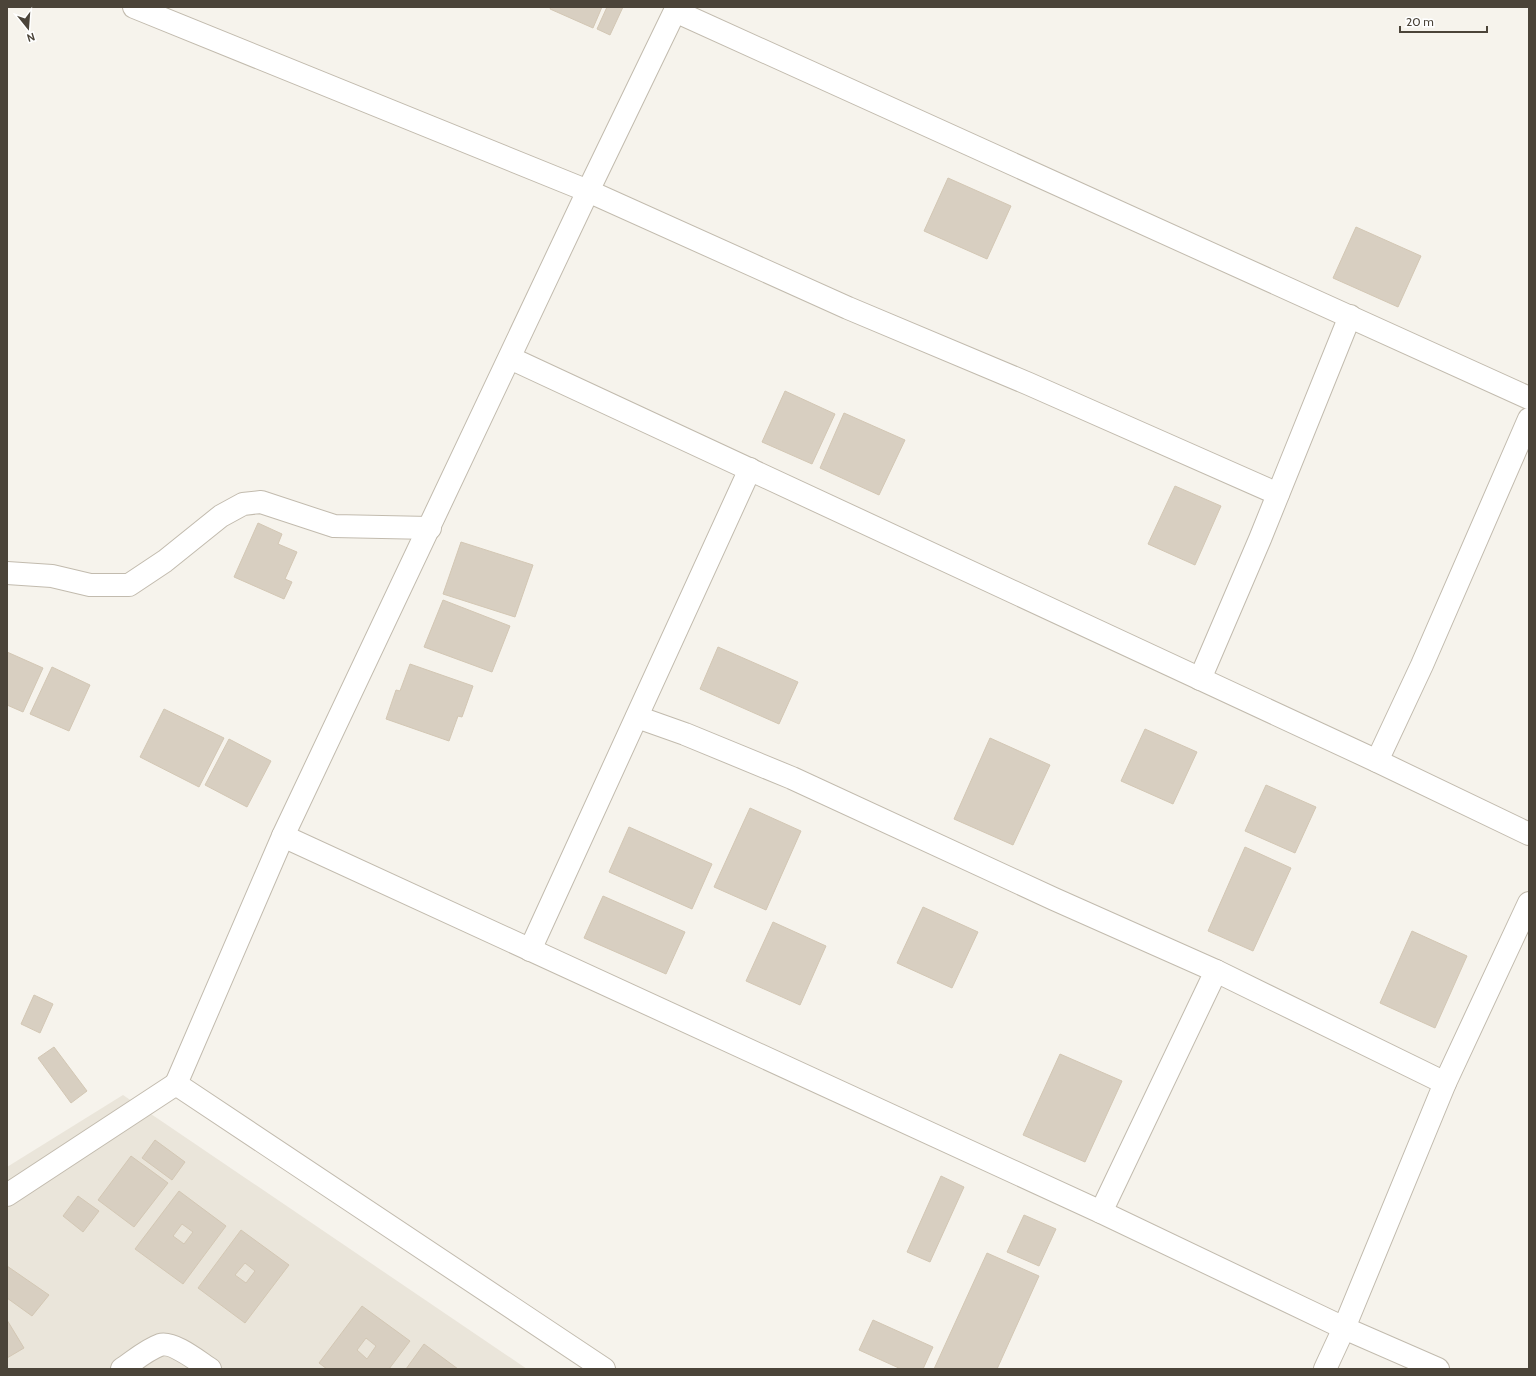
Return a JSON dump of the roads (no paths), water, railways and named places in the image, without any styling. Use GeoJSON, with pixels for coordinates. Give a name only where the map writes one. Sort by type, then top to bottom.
{"type":"FeatureCollection","features":[{"type":"Feature","properties":{"kind":"street"},"geometry":{"type":"LineString","coordinates":[[134,7],[588,191],[848,308],[1036,387],[1278,494]]}},
{"type":"Feature","properties":{"kind":"street"},"geometry":{"type":"LineString","coordinates":[[7,1195],[176,1084],[284,836],[588,191],[676,9],[1529,398]]}},
{"type":"Feature","properties":{"kind":"street"},"geometry":{"type":"LineString","coordinates":[[1200,679],[1278,494],[1350,316]]}},
{"type":"Feature","properties":{"kind":"street"},"geometry":{"type":"LineString","coordinates":[[510,358],[1377,761],[1529,834]]}},
{"type":"Feature","properties":{"kind":"street"},"geometry":{"type":"LineString","coordinates":[[1377,761],[1422,665],[1529,419]]}},
{"type":"Feature","properties":{"kind":"street"},"geometry":{"type":"LineString","coordinates":[[530,950],[750,469]]}},
{"type":"Feature","properties":{"kind":"street"},"geometry":{"type":"LineString","coordinates":[[7,573],[52,576],[90,585],[129,585],[165,561],[221,516],[243,504],[261,502],[334,526],[430,528]]}},
{"type":"Feature","properties":{"kind":"street"},"geometry":{"type":"LineString","coordinates":[[637,717],[686,734],[792,778],[1054,899],[1216,971],[1445,1083]]}},
{"type":"Feature","properties":{"kind":"street"},"geometry":{"type":"LineString","coordinates":[[284,836],[1101,1212],[1344,1328],[1438,1369]]}},
{"type":"Feature","properties":{"kind":"street"},"geometry":{"type":"LineString","coordinates":[[1325,1369],[1344,1328],[1445,1083],[1529,903]]}},
{"type":"Feature","properties":{"kind":"street"},"geometry":{"type":"LineString","coordinates":[[1101,1212],[1216,971]]}},
{"type":"Feature","properties":{"kind":"street"},"geometry":{"type":"LineString","coordinates":[[176,1084],[604,1369]]}},
{"type":"Feature","properties":{"kind":"street"},"geometry":{"type":"LineString","coordinates":[[122,1369],[144,1354],[161,1345],[175,1347],[210,1369]]}}]}
